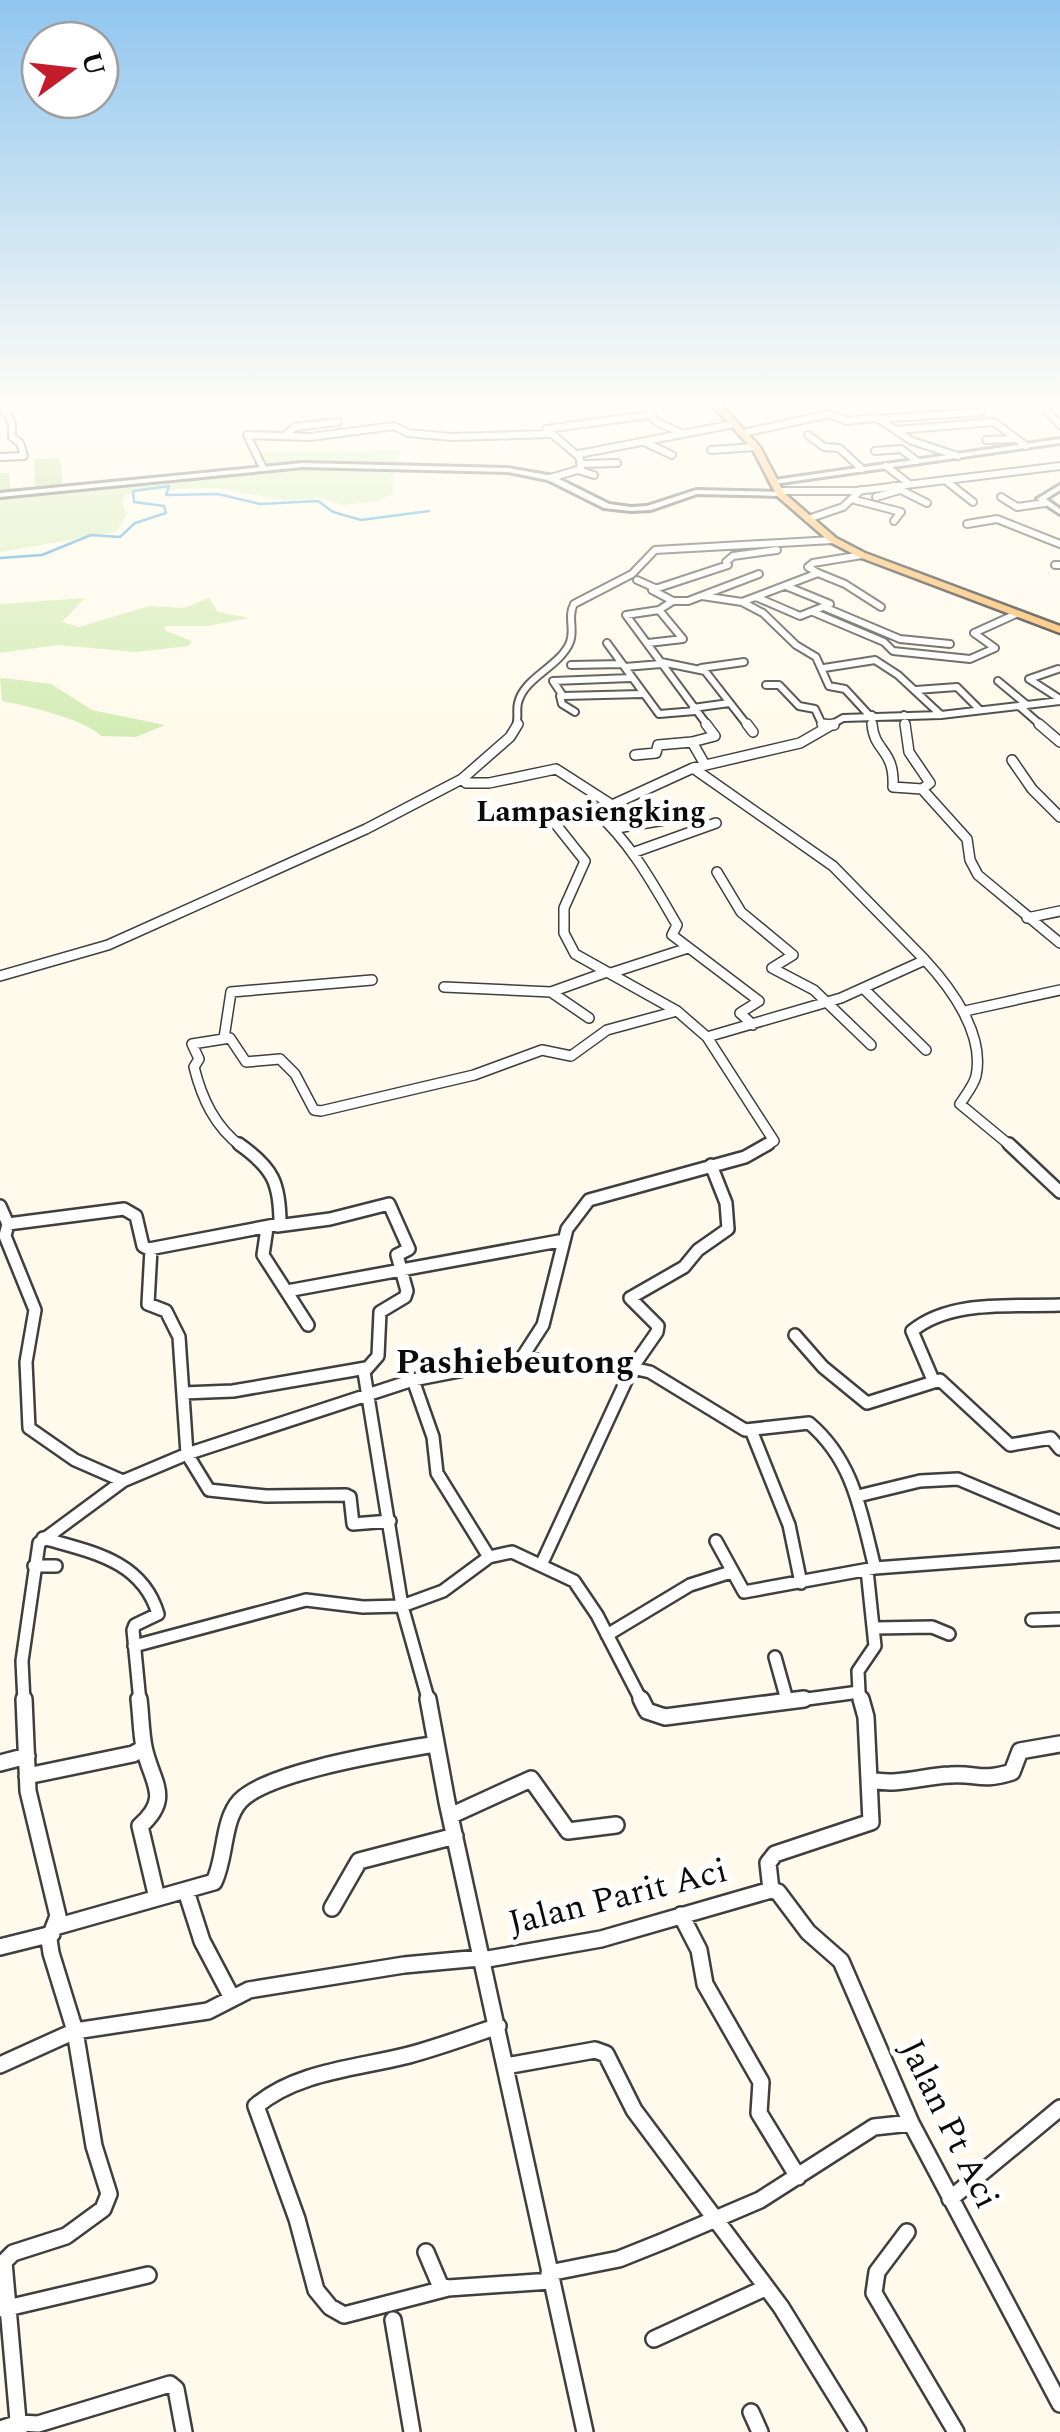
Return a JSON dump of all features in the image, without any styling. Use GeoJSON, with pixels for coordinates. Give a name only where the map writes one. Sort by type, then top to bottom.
{"type":"FeatureCollection","features":[{"type":"Feature","properties":{"kind":"highway"},"geometry":{"type":"LineString","coordinates":[[809,519],[833,540],[862,555],[1059,630]]}},
{"type":"Feature","properties":{"kind":"street"},"geometry":{"type":"LineString","coordinates":[[967,524],[993,519]]}},
{"type":"Feature","properties":{"kind":"street"},"geometry":{"type":"LineString","coordinates":[[997,519],[1060,544]]}},
{"type":"Feature","properties":{"kind":"street"},"geometry":{"type":"LineString","coordinates":[[0,976],[108,946],[366,829],[462,779],[510,737],[519,722],[518,702],[528,686],[565,651],[572,638],[569,613],[574,604],[632,574],[655,550],[833,540]]}},
{"type":"Feature","properties":{"kind":"street"},"geometry":{"type":"LineString","coordinates":[[674,602],[651,591],[727,563],[731,556],[766,553],[792,545]]}},
{"type":"Feature","properties":{"kind":"street"},"geometry":{"type":"LineString","coordinates":[[862,555],[808,566],[881,607]]}},
{"type":"Feature","properties":{"kind":"street"},"geometry":{"type":"LineString","coordinates":[[742,602],[818,573]]}},
{"type":"Feature","properties":{"kind":"street"},"geometry":{"type":"LineString","coordinates":[[635,756],[656,753],[656,746],[714,736],[626,614],[658,610],[759,574]]}},
{"type":"Feature","properties":{"kind":"street"},"geometry":{"type":"LineString","coordinates":[[637,580],[657,589]]}},
{"type":"Feature","properties":{"kind":"street"},"geometry":{"type":"LineString","coordinates":[[756,597],[799,616],[830,604],[786,586]]}},
{"type":"Feature","properties":{"kind":"street"},"geometry":{"type":"LineString","coordinates":[[702,596],[742,602],[763,611],[796,647],[816,657],[829,686],[845,689],[870,715],[874,736],[894,764],[893,788],[922,789],[930,783],[910,752],[904,714]]}},
{"type":"Feature","properties":{"kind":"street"},"geometry":{"type":"LineString","coordinates":[[824,608],[900,639],[950,644]]}},
{"type":"Feature","properties":{"kind":"street"},"geometry":{"type":"LineString","coordinates":[[648,643],[683,639],[658,610]]}},
{"type":"Feature","properties":{"kind":"street"},"geometry":{"type":"LineString","coordinates":[[813,612],[893,650],[976,658],[995,648],[974,633],[1016,614]]}},
{"type":"Feature","properties":{"kind":"street"},"geometry":{"type":"LineString","coordinates":[[840,622],[850,618]]}},
{"type":"Feature","properties":{"kind":"street"},"geometry":{"type":"LineString","coordinates":[[864,633],[875,629]]}},
{"type":"Feature","properties":{"kind":"street"},"geometry":{"type":"LineString","coordinates":[[887,646],[900,639]]}},
{"type":"Feature","properties":{"kind":"street"},"geometry":{"type":"LineString","coordinates":[[607,643],[658,714],[729,703]]}},
{"type":"Feature","properties":{"kind":"street"},"geometry":{"type":"LineString","coordinates":[[824,668],[875,660],[916,690],[941,715]]}},
{"type":"Feature","properties":{"kind":"street"},"geometry":{"type":"LineString","coordinates":[[571,664],[661,663],[700,668],[744,662]]}},
{"type":"Feature","properties":{"kind":"street"},"geometry":{"type":"LineString","coordinates":[[700,668],[753,732]]}},
{"type":"Feature","properties":{"kind":"street"},"geometry":{"type":"LineString","coordinates":[[1058,669],[1029,679],[1060,700]]}},
{"type":"Feature","properties":{"kind":"street"},"geometry":{"type":"LineString","coordinates":[[574,712],[563,705],[555,681],[631,678]]}},
{"type":"Feature","properties":{"kind":"street"},"geometry":{"type":"LineString","coordinates":[[998,681],[1060,742]]}},
{"type":"Feature","properties":{"kind":"street"},"geometry":{"type":"LineString","coordinates":[[766,685],[778,685],[798,706],[813,708],[822,724],[834,725]]}},
{"type":"Feature","properties":{"kind":"street"},"geometry":{"type":"LineString","coordinates":[[916,690],[955,686],[980,710]]}},
{"type":"Feature","properties":{"kind":"street"},"geometry":{"type":"LineString","coordinates":[[560,696],[642,694]]}},
{"type":"Feature","properties":{"kind":"street"},"geometry":{"type":"LineString","coordinates":[[521,1359],[543,1327],[559,1240],[589,1200],[761,1152],[774,1141],[707,1038],[677,1012],[580,958],[564,933],[564,908],[586,860],[554,822],[595,811],[704,763],[800,744],[842,718],[941,715],[1060,700]]}},
{"type":"Feature","properties":{"kind":"street"},"geometry":{"type":"LineString","coordinates":[[664,734],[672,744]]}},
{"type":"Feature","properties":{"kind":"street"},"geometry":{"type":"LineString","coordinates":[[692,742],[704,763]]}},
{"type":"Feature","properties":{"kind":"street"},"geometry":{"type":"LineString","coordinates":[[1012,760],[1032,789],[1060,817]]}},
{"type":"Feature","properties":{"kind":"street"},"geometry":{"type":"LineString","coordinates":[[693,768],[833,866],[928,959],[965,1011],[976,1076],[960,1104],[1060,1192]]}},
{"type":"Feature","properties":{"kind":"street"},"geometry":{"type":"LineString","coordinates":[[462,779],[466,784],[482,784],[556,769],[612,804]]}},
{"type":"Feature","properties":{"kind":"street"},"geometry":{"type":"LineString","coordinates":[[922,789],[968,839],[978,875],[1060,944]]}},
{"type":"Feature","properties":{"kind":"street"},"geometry":{"type":"LineString","coordinates":[[595,811],[616,828],[635,852],[677,925],[672,934],[759,1002],[740,1013],[752,1026]]}},
{"type":"Feature","properties":{"kind":"street"},"geometry":{"type":"LineString","coordinates":[[616,828],[682,817]]}},
{"type":"Feature","properties":{"kind":"street"},"geometry":{"type":"LineString","coordinates":[[635,852],[716,823]]}},
{"type":"Feature","properties":{"kind":"street"},"geometry":{"type":"LineString","coordinates":[[717,872],[728,898],[748,923],[793,955],[772,968],[814,990],[870,1044]]}},
{"type":"Feature","properties":{"kind":"street"},"geometry":{"type":"LineString","coordinates":[[1028,918],[1060,911]]}},
{"type":"Feature","properties":{"kind":"street"},"geometry":{"type":"LineString","coordinates":[[444,987],[551,992],[688,948]]}},
{"type":"Feature","properties":{"kind":"street"},"geometry":{"type":"LineString","coordinates":[[707,1038],[864,989],[928,959]]}},
{"type":"Feature","properties":{"kind":"street"},"geometry":{"type":"LineString","coordinates":[[224,1038],[226,1008],[232,992],[372,980]]}},
{"type":"Feature","properties":{"kind":"street"},"geometry":{"type":"LineString","coordinates":[[864,989],[926,1050]]}},
{"type":"Feature","properties":{"kind":"street"},"geometry":{"type":"LineString","coordinates":[[965,1011],[1060,990]]}},
{"type":"Feature","properties":{"kind":"street"},"geometry":{"type":"LineString","coordinates":[[551,992],[589,1018]]}},
{"type":"Feature","properties":{"kind":"street"},"geometry":{"type":"LineString","coordinates":[[308,1325],[264,1255],[272,1227],[282,1216],[275,1180],[257,1157],[228,1136],[201,1097],[194,1067],[199,1061],[192,1044],[224,1038],[234,1040],[241,1060],[282,1061],[295,1074],[314,1110],[321,1112],[474,1075],[542,1050],[571,1056],[607,1030],[677,1012]]}},
{"type":"Feature","properties":{"kind":"street"},"geometry":{"type":"LineString","coordinates":[[542,1562],[624,1367],[658,1326],[632,1304],[632,1295],[684,1266],[698,1250],[728,1229],[717,1164]]}},
{"type":"Feature","properties":{"kind":"street"},"geometry":{"type":"LineString","coordinates":[[8,1224],[124,1209],[136,1216],[143,1246],[151,1249],[330,1219],[390,1204],[409,1249],[396,1255],[405,1297],[382,1304],[378,1311],[378,1356],[366,1368],[234,1391],[183,1394]]}},
{"type":"Feature","properties":{"kind":"street"},"geometry":{"type":"LineString","coordinates":[[0,1206],[8,1224],[5,1236],[35,1310],[26,1362],[29,1428],[74,1460],[123,1481]]}},
{"type":"Feature","properties":{"kind":"street"},"geometry":{"type":"LineString","coordinates":[[288,1291],[559,1240]]}},
{"type":"Feature","properties":{"kind":"street"},"geometry":{"type":"LineString","coordinates":[[151,1249],[148,1304],[166,1312],[179,1337],[187,1454],[211,1492],[346,1495],[350,1498],[354,1524],[390,1521]]}},
{"type":"Feature","properties":{"kind":"street"},"geometry":{"type":"LineString","coordinates":[[933,1380],[933,1368],[914,1342],[912,1331],[919,1322],[975,1309],[1060,1305]]}},
{"type":"Feature","properties":{"kind":"street"},"geometry":{"type":"LineString","coordinates":[[795,1335],[823,1367],[867,1403],[933,1380],[948,1385],[974,1415],[1010,1444],[1052,1438],[1060,1449]]}},
{"type":"Feature","properties":{"kind":"street"},"geometry":{"type":"LineString","coordinates":[[19,2428],[3,2309],[2,2266],[7,2258],[66,2236],[108,2202],[103,2169],[94,2146],[75,2031],[51,1953],[58,1916],[27,1776],[22,1661],[34,1566],[43,1538],[123,1481],[187,1454],[413,1380],[521,1359],[624,1367],[669,1382],[740,1428],[809,1422],[838,1449],[858,1496],[871,1569],[874,1650],[858,1672],[872,1780],[871,1822],[775,1854],[768,1863],[769,1890]]}},
{"type":"Feature","properties":{"kind":"street"},"geometry":{"type":"LineString","coordinates":[[366,1368],[402,1606],[424,1681],[454,1836],[585,2432]]}},
{"type":"Feature","properties":{"kind":"street"},"geometry":{"type":"LineString","coordinates":[[413,1380],[433,1437],[437,1472],[489,1557]]}},
{"type":"Feature","properties":{"kind":"street"},"geometry":{"type":"LineString","coordinates":[[751,1430],[789,1525],[801,1582]]}},
{"type":"Feature","properties":{"kind":"street"},"geometry":{"type":"LineString","coordinates":[[858,1496],[920,1481],[958,1478],[1060,1522]]}},
{"type":"Feature","properties":{"kind":"street"},"geometry":{"type":"LineString","coordinates":[[43,1538],[104,1558],[145,1578],[159,1612],[133,1628],[144,1748],[159,1792],[155,1813],[140,1826],[157,1898]]}},
{"type":"Feature","properties":{"kind":"street"},"geometry":{"type":"LineString","coordinates":[[716,1541],[744,1592],[940,1560],[1060,1554]]}},
{"type":"Feature","properties":{"kind":"street"},"geometry":{"type":"LineString","coordinates":[[134,1646],[306,1600],[363,1607],[402,1606],[444,1591],[489,1557],[512,1552],[542,1562],[574,1581],[643,1704],[655,1716],[859,1692]]}},
{"type":"Feature","properties":{"kind":"street"},"geometry":{"type":"LineString","coordinates":[[34,1566],[56,1566]]}},
{"type":"Feature","properties":{"kind":"street"},"geometry":{"type":"LineString","coordinates":[[607,1635],[690,1585],[731,1572]]}},
{"type":"Feature","properties":{"kind":"street"},"geometry":{"type":"LineString","coordinates":[[1032,1620],[1060,1619]]}},
{"type":"Feature","properties":{"kind":"street"},"geometry":{"type":"LineString","coordinates":[[874,1628],[932,1628],[950,1634]]}},
{"type":"Feature","properties":{"kind":"street"},"geometry":{"type":"LineString","coordinates":[[775,1657],[787,1700]]}},
{"type":"Feature","properties":{"kind":"street"},"geometry":{"type":"LineString","coordinates":[[0,1947],[217,1879],[241,1800],[254,1791],[319,1768],[435,1744]]}},
{"type":"Feature","properties":{"kind":"street"},"geometry":{"type":"LineString","coordinates":[[872,1780],[904,1782],[954,1774],[988,1780],[1012,1772],[1020,1751],[1060,1744]]}},
{"type":"Feature","properties":{"kind":"street"},"geometry":{"type":"LineString","coordinates":[[27,1776],[133,1754],[144,1748]]}},
{"type":"Feature","properties":{"kind":"street"},"geometry":{"type":"LineString","coordinates":[[0,1764],[26,1756]]}},
{"type":"Feature","properties":{"kind":"street"},"geometry":{"type":"LineString","coordinates":[[450,1816],[532,1779],[539,1783],[559,1824],[568,1831],[616,1824]]}},
{"type":"Feature","properties":{"kind":"street"},"geometry":{"type":"LineString","coordinates":[[332,1908],[360,1861],[454,1836]]}},
{"type":"Feature","properties":{"kind":"street","name":"Jalan Parit Aci"},"geometry":{"type":"LineString","coordinates":[[0,2065],[75,2031],[208,2011],[231,1996],[394,1966],[481,1959],[601,1938],[769,1890]]}},
{"type":"Feature","properties":{"kind":"street","name":"Jalan Pt Aci"},"geometry":{"type":"LineString","coordinates":[[769,1890],[778,1892],[808,1932],[841,1961],[950,2199],[1060,2404]]}},
{"type":"Feature","properties":{"kind":"street"},"geometry":{"type":"LineString","coordinates":[[186,1891],[202,1941],[231,1996]]}},
{"type":"Feature","properties":{"kind":"street"},"geometry":{"type":"LineString","coordinates":[[681,1914],[698,1950],[705,1984],[761,2082],[758,2113],[798,2177]]}},
{"type":"Feature","properties":{"kind":"street"},"geometry":{"type":"LineString","coordinates":[[498,2026],[416,2054],[279,2090],[256,2106],[297,2219],[316,2290],[330,2307],[344,2315],[448,2288],[550,2277],[619,2259],[760,2200],[874,2127],[912,2122]]}},
{"type":"Feature","properties":{"kind":"street"},"geometry":{"type":"LineString","coordinates":[[506,2066],[595,2050],[606,2054],[632,2111],[715,2218],[820,2365],[858,2432]]}},
{"type":"Feature","properties":{"kind":"street"},"geometry":{"type":"LineString","coordinates":[[950,2199],[1060,2108]]}},
{"type":"Feature","properties":{"kind":"street"},"geometry":{"type":"LineString","coordinates":[[907,2232],[876,2272],[874,2293],[956,2432]]}},
{"type":"Feature","properties":{"kind":"street"},"geometry":{"type":"LineString","coordinates":[[426,2252],[440,2286],[448,2288]]}},
{"type":"Feature","properties":{"kind":"street"},"geometry":{"type":"LineString","coordinates":[[3,2309],[148,2275]]}},
{"type":"Feature","properties":{"kind":"street"},"geometry":{"type":"LineString","coordinates":[[654,2339],[765,2288]]}},
{"type":"Feature","properties":{"kind":"street"},"geometry":{"type":"LineString","coordinates":[[392,2320],[412,2432]]}},
{"type":"Feature","properties":{"kind":"street"},"geometry":{"type":"LineString","coordinates":[[0,2429],[38,2424],[170,2384],[176,2389],[184,2432]]}},
{"type":"Feature","properties":{"kind":"street"},"geometry":{"type":"LineString","coordinates":[[751,2412],[760,2432]]}},
{"type":"Feature","properties":{"kind":"green space"},"geometry":{"type":"Polygon","coordinates":[[[0,519],[124,519],[116,532],[0,552],[0,519]]]}},
{"type":"Feature","properties":{"kind":"green space"},"geometry":{"type":"Polygon","coordinates":[[[85,598],[62,622],[79,627],[149,606],[184,608],[209,598],[218,612],[249,618],[208,626],[164,626],[166,631],[192,641],[188,646],[136,652],[58,645],[0,653],[0,604],[85,598]]]}},
{"type":"Feature","properties":{"kind":"green space"},"geometry":{"type":"Polygon","coordinates":[[[0,679],[51,684],[92,710],[165,725],[136,737],[101,736],[70,719],[2,701],[0,679]]]}},
{"type":"Feature","properties":{"kind":"waterway"},"geometry":{"type":"LineString","coordinates":[[0,558],[42,555],[91,535],[120,537],[135,523],[146,519]]}},
{"type":"Feature","properties":{"kind":"waterway"},"geometry":{"type":"LineString","coordinates":[[359,519],[365,519]]}},
{"type":"Feature","properties":{"kind":"district","name":"Lampasiengking"},"geometry":{"type":"Point","coordinates":[591,812]}},
{"type":"Feature","properties":{"kind":"district","name":"Pashiebeutong"},"geometry":{"type":"Point","coordinates":[515,1362]}}]}
